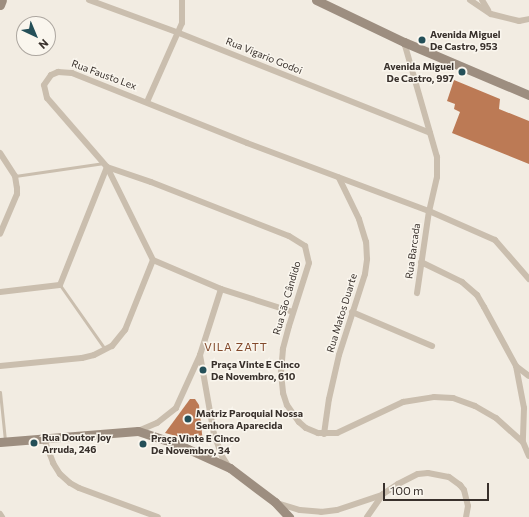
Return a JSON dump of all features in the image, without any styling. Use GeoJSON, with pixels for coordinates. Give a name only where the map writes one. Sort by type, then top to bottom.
{"type":"FeatureCollection","features":[{"type":"Feature","properties":{"kind":"street"},"geometry":{"type":"LineString","coordinates":[[0,5],[2,0]]}},
{"type":"Feature","properties":{"kind":"street","name":"Rua Vigario Godoi"},"geometry":{"type":"LineString","coordinates":[[89,0],[179,33],[430,133]]}},
{"type":"Feature","properties":{"kind":"street"},"geometry":{"type":"LineString","coordinates":[[147,102],[179,33],[183,12],[182,0]]}},
{"type":"Feature","properties":{"kind":"street"},"geometry":{"type":"LineString","coordinates":[[316,0],[404,42],[528,92]]}},
{"type":"Feature","properties":{"kind":"street"},"geometry":{"type":"LineString","coordinates":[[470,0],[491,14],[518,21],[529,19]]}},
{"type":"Feature","properties":{"kind":"street"},"geometry":{"type":"LineString","coordinates":[[482,0],[491,14]]}},
{"type":"Feature","properties":{"kind":"street","name":"Rua Barcada"},"geometry":{"type":"LineString","coordinates":[[404,42],[437,157],[438,167],[436,186],[428,211],[417,293]]}},
{"type":"Feature","properties":{"kind":"street","name":"Rua Fausto Lex"},"geometry":{"type":"LineString","coordinates":[[153,260],[106,165],[52,104],[44,92],[47,80],[51,74],[58,72],[72,73],[339,178],[428,211],[495,240],[529,279]]}},
{"type":"Feature","properties":{"kind":"street"},"geometry":{"type":"LineString","coordinates":[[0,153],[15,176],[17,194],[0,234]]}},
{"type":"Feature","properties":{"kind":"street"},"geometry":{"type":"LineString","coordinates":[[0,292],[60,285],[106,165]]}},
{"type":"Feature","properties":{"kind":"street","name":"Rua São Cândido"},"geometry":{"type":"LineString","coordinates":[[106,165],[302,243],[308,251],[309,263],[283,349],[281,373],[283,393],[287,405],[299,422],[312,431],[324,434]]}},
{"type":"Feature","properties":{"kind":"street","name":"Rua Matos Duarte"},"geometry":{"type":"LineString","coordinates":[[324,434],[329,399],[339,355],[365,274],[367,259],[366,242],[359,219],[339,178]]}},
{"type":"Feature","properties":{"kind":"street"},"geometry":{"type":"LineString","coordinates":[[0,366],[82,358],[106,351],[117,342],[125,330],[153,260],[221,289],[293,312]]}},
{"type":"Feature","properties":{"kind":"street"},"geometry":{"type":"LineString","coordinates":[[421,262],[449,275],[470,288],[484,307],[516,366],[524,408],[523,442],[529,456]]}},
{"type":"Feature","properties":{"kind":"street"},"geometry":{"type":"LineString","coordinates":[[3,442],[138,431],[157,423],[176,408],[200,356],[221,289]]}},
{"type":"Feature","properties":{"kind":"street"},"geometry":{"type":"LineString","coordinates":[[352,312],[432,346]]}},
{"type":"Feature","properties":{"kind":"street"},"geometry":{"type":"LineString","coordinates":[[200,356],[214,434],[222,456],[230,468]]}},
{"type":"Feature","properties":{"kind":"street"},"geometry":{"type":"LineString","coordinates":[[516,366],[529,376]]}},
{"type":"Feature","properties":{"kind":"street"},"geometry":{"type":"LineString","coordinates":[[324,434],[337,433],[403,402],[434,397],[459,399],[475,406],[496,418],[523,442]]}},
{"type":"Feature","properties":{"kind":"street"},"geometry":{"type":"LineString","coordinates":[[138,431],[177,444],[230,468],[275,502],[289,517]]}},
{"type":"Feature","properties":{"kind":"street"},"geometry":{"type":"LineString","coordinates":[[44,439],[53,463],[60,474],[70,483],[158,517]]}},
{"type":"Feature","properties":{"kind":"street"},"geometry":{"type":"LineString","coordinates":[[275,502],[300,510],[321,512],[350,506],[384,494],[398,484],[418,474],[428,473],[444,475],[455,480],[464,490],[468,506],[466,517]]}},
{"type":"Feature","properties":{"kind":"street"},"geometry":{"type":"LineString","coordinates":[[366,517],[384,494]]}},
{"type":"Feature","properties":{"kind":"lane"},"geometry":{"type":"LineString","coordinates":[[15,176],[106,165]]}},
{"type":"Feature","properties":{"kind":"lane"},"geometry":{"type":"LineString","coordinates":[[60,285],[106,351]]}},
{"type":"Feature","properties":{"kind":"lane"},"geometry":{"type":"LineString","coordinates":[[0,392],[3,442]]}},
{"type":"Feature","properties":{"kind":"building"},"geometry":{"type":"Polygon","coordinates":[[[454,80],[500,99],[499,109],[529,121],[529,164],[452,133],[460,112],[454,109],[455,104],[447,101],[454,80]]]}},
{"type":"Feature","properties":{"kind":"building","name":"Matriz Paroquial Nossa Senhora Aparecida"},"geometry":{"type":"Polygon","coordinates":[[[190,399],[195,399],[199,405],[203,443],[165,433],[190,399]]]}},
{"type":"Feature","properties":{"kind":"place","name":"Avenida Miguel De Castro, 953"},"geometry":{"type":"Point","coordinates":[422,40]}},
{"type":"Feature","properties":{"kind":"place","name":"Avenida Miguel De Castro, 997"},"geometry":{"type":"Point","coordinates":[462,72]}},
{"type":"Feature","properties":{"kind":"place","name":"Praça Vinte E Cinco De Novembro, 610"},"geometry":{"type":"Point","coordinates":[203,370]}},
{"type":"Feature","properties":{"kind":"place","name":"Matriz Paroquial Nossa Senhora Aparecida"},"geometry":{"type":"Point","coordinates":[188,419]}},
{"type":"Feature","properties":{"kind":"place","name":"Rua Doutor Joy Arruda, 246"},"geometry":{"type":"Point","coordinates":[34,443]}},
{"type":"Feature","properties":{"kind":"place","name":"Praça Vinte E Cinco De Novembro, 34"},"geometry":{"type":"Point","coordinates":[143,444]}},
{"type":"Feature","properties":{"kind":"district","name":"VILA ZATT"},"geometry":{"type":"Point","coordinates":[236,347]}}]}
